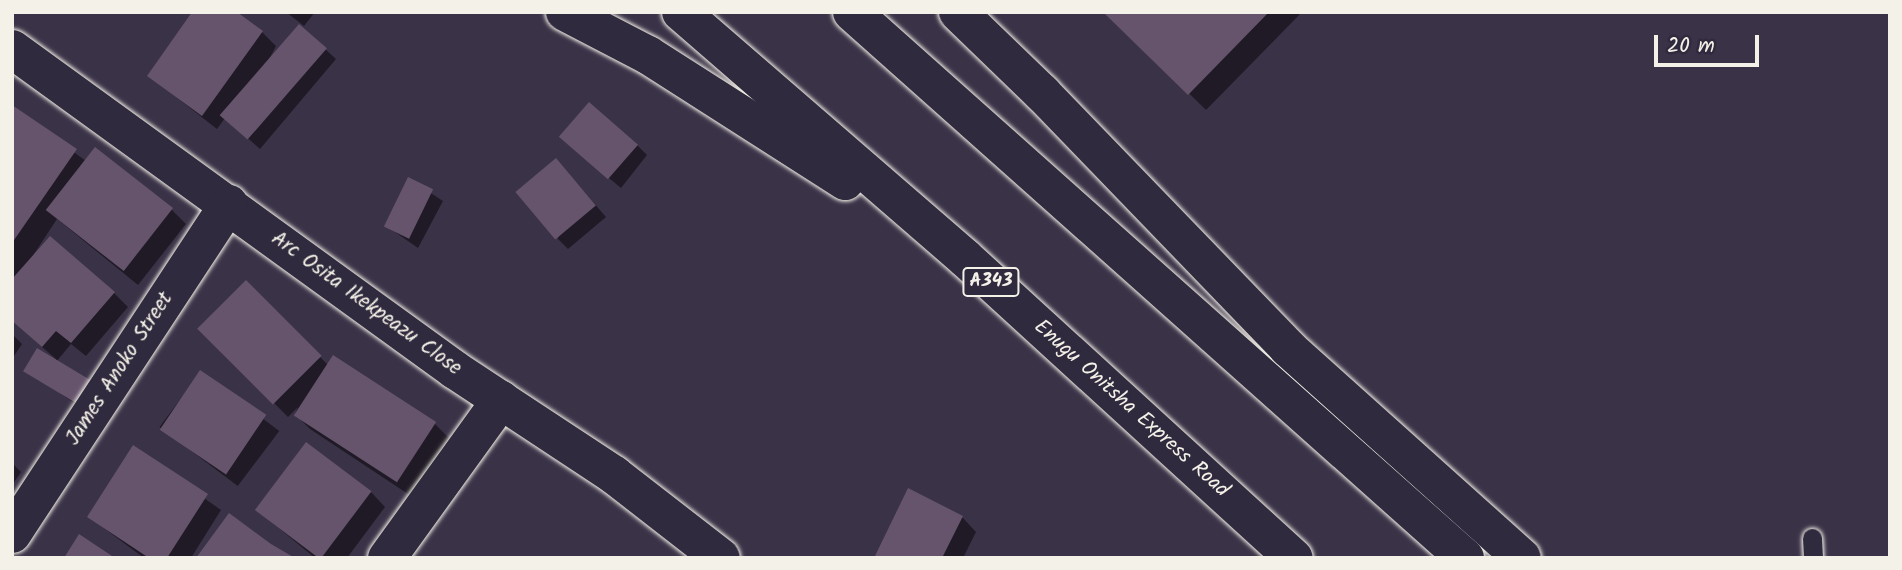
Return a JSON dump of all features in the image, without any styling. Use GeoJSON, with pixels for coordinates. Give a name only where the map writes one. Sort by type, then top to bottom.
{"type":"FeatureCollection","features":[{"type":"Feature","properties":{"kind":"main road"},"geometry":{"type":"LineString","coordinates":[[565,12],[648,55],[965,258]]}},
{"type":"Feature","properties":{"kind":"main road","name":"Enugu Onitsha Express Road"},"geometry":{"type":"LineString","coordinates":[[681,12],[965,258],[1294,558]]}},
{"type":"Feature","properties":{"kind":"main road"},"geometry":{"type":"LineString","coordinates":[[852,12],[1465,558]]}},
{"type":"Feature","properties":{"kind":"main road"},"geometry":{"type":"LineString","coordinates":[[880,12],[893,29],[895,52]]}},
{"type":"Feature","properties":{"kind":"main road"},"geometry":{"type":"LineString","coordinates":[[957,12],[1042,93],[1288,348],[1522,558]]}},
{"type":"Feature","properties":{"kind":"main road","name":"Arc Osita Ikekpeazu Close"},"geometry":{"type":"LineString","coordinates":[[12,49],[501,400],[614,475],[721,558]]}},
{"type":"Feature","properties":{"kind":"main road","name":"James Anoko Street"},"geometry":{"type":"LineString","coordinates":[[12,534],[229,204]]}},
{"type":"Feature","properties":{"kind":"main road"},"geometry":{"type":"LineString","coordinates":[[387,558],[501,400]]}},
{"type":"Feature","properties":{"kind":"building"},"geometry":{"type":"Polygon","coordinates":[[[192,12],[237,12],[263,31],[202,116],[147,76],[192,12]]]}},
{"type":"Feature","properties":{"kind":"building"},"geometry":{"type":"Polygon","coordinates":[[[1103,12],[1269,12],[1188,95],[1103,12]]]}},
{"type":"Feature","properties":{"kind":"building"},"geometry":{"type":"Polygon","coordinates":[[[299,24],[327,48],[248,140],[220,115],[299,24]]]}},
{"type":"Feature","properties":{"kind":"building"},"geometry":{"type":"Polygon","coordinates":[[[589,102],[638,145],[608,179],[559,137],[589,102]]]}},
{"type":"Feature","properties":{"kind":"building"},"geometry":{"type":"Polygon","coordinates":[[[12,105],[77,149],[12,243],[12,105]]]}},
{"type":"Feature","properties":{"kind":"building"},"geometry":{"type":"Polygon","coordinates":[[[95,147],[173,208],[124,271],[46,210],[95,147]]]}},
{"type":"Feature","properties":{"kind":"building"},"geometry":{"type":"Polygon","coordinates":[[[556,158],[596,205],[555,240],[515,192],[556,158]]]}},
{"type":"Feature","properties":{"kind":"building"},"geometry":{"type":"Polygon","coordinates":[[[408,177],[433,189],[409,239],[384,226],[408,177]]]}},
{"type":"Feature","properties":{"kind":"building"},"geometry":{"type":"Polygon","coordinates":[[[50,236],[115,292],[71,343],[56,331],[42,347],[12,321],[12,279],[50,236]]]}},
{"type":"Feature","properties":{"kind":"building"},"geometry":{"type":"Polygon","coordinates":[[[246,280],[322,356],[273,404],[197,329],[246,280]]]}},
{"type":"Feature","properties":{"kind":"building"},"geometry":{"type":"Polygon","coordinates":[[[37,348],[94,382],[80,405],[23,371],[37,348]]]}},
{"type":"Feature","properties":{"kind":"building"},"geometry":{"type":"Polygon","coordinates":[[[333,355],[436,422],[397,482],[294,415],[333,355]]]}},
{"type":"Feature","properties":{"kind":"building"},"geometry":{"type":"Polygon","coordinates":[[[200,370],[266,415],[226,474],[160,430],[200,370]]]}},
{"type":"Feature","properties":{"kind":"building"},"geometry":{"type":"Polygon","coordinates":[[[306,442],[371,491],[321,558],[255,510],[306,442]]]}},
{"type":"Feature","properties":{"kind":"building"},"geometry":{"type":"Polygon","coordinates":[[[133,445],[208,494],[167,558],[149,558],[87,517],[133,445]]]}},
{"type":"Feature","properties":{"kind":"building"},"geometry":{"type":"Polygon","coordinates":[[[908,488],[963,516],[942,558],[874,558],[908,488]]]}},
{"type":"Feature","properties":{"kind":"building"},"geometry":{"type":"Polygon","coordinates":[[[229,513],[271,544],[295,558],[196,558],[229,513]]]}},
{"type":"Feature","properties":{"kind":"building"},"geometry":{"type":"Polygon","coordinates":[[[79,534],[115,558],[64,558],[79,534]]]}}]}
